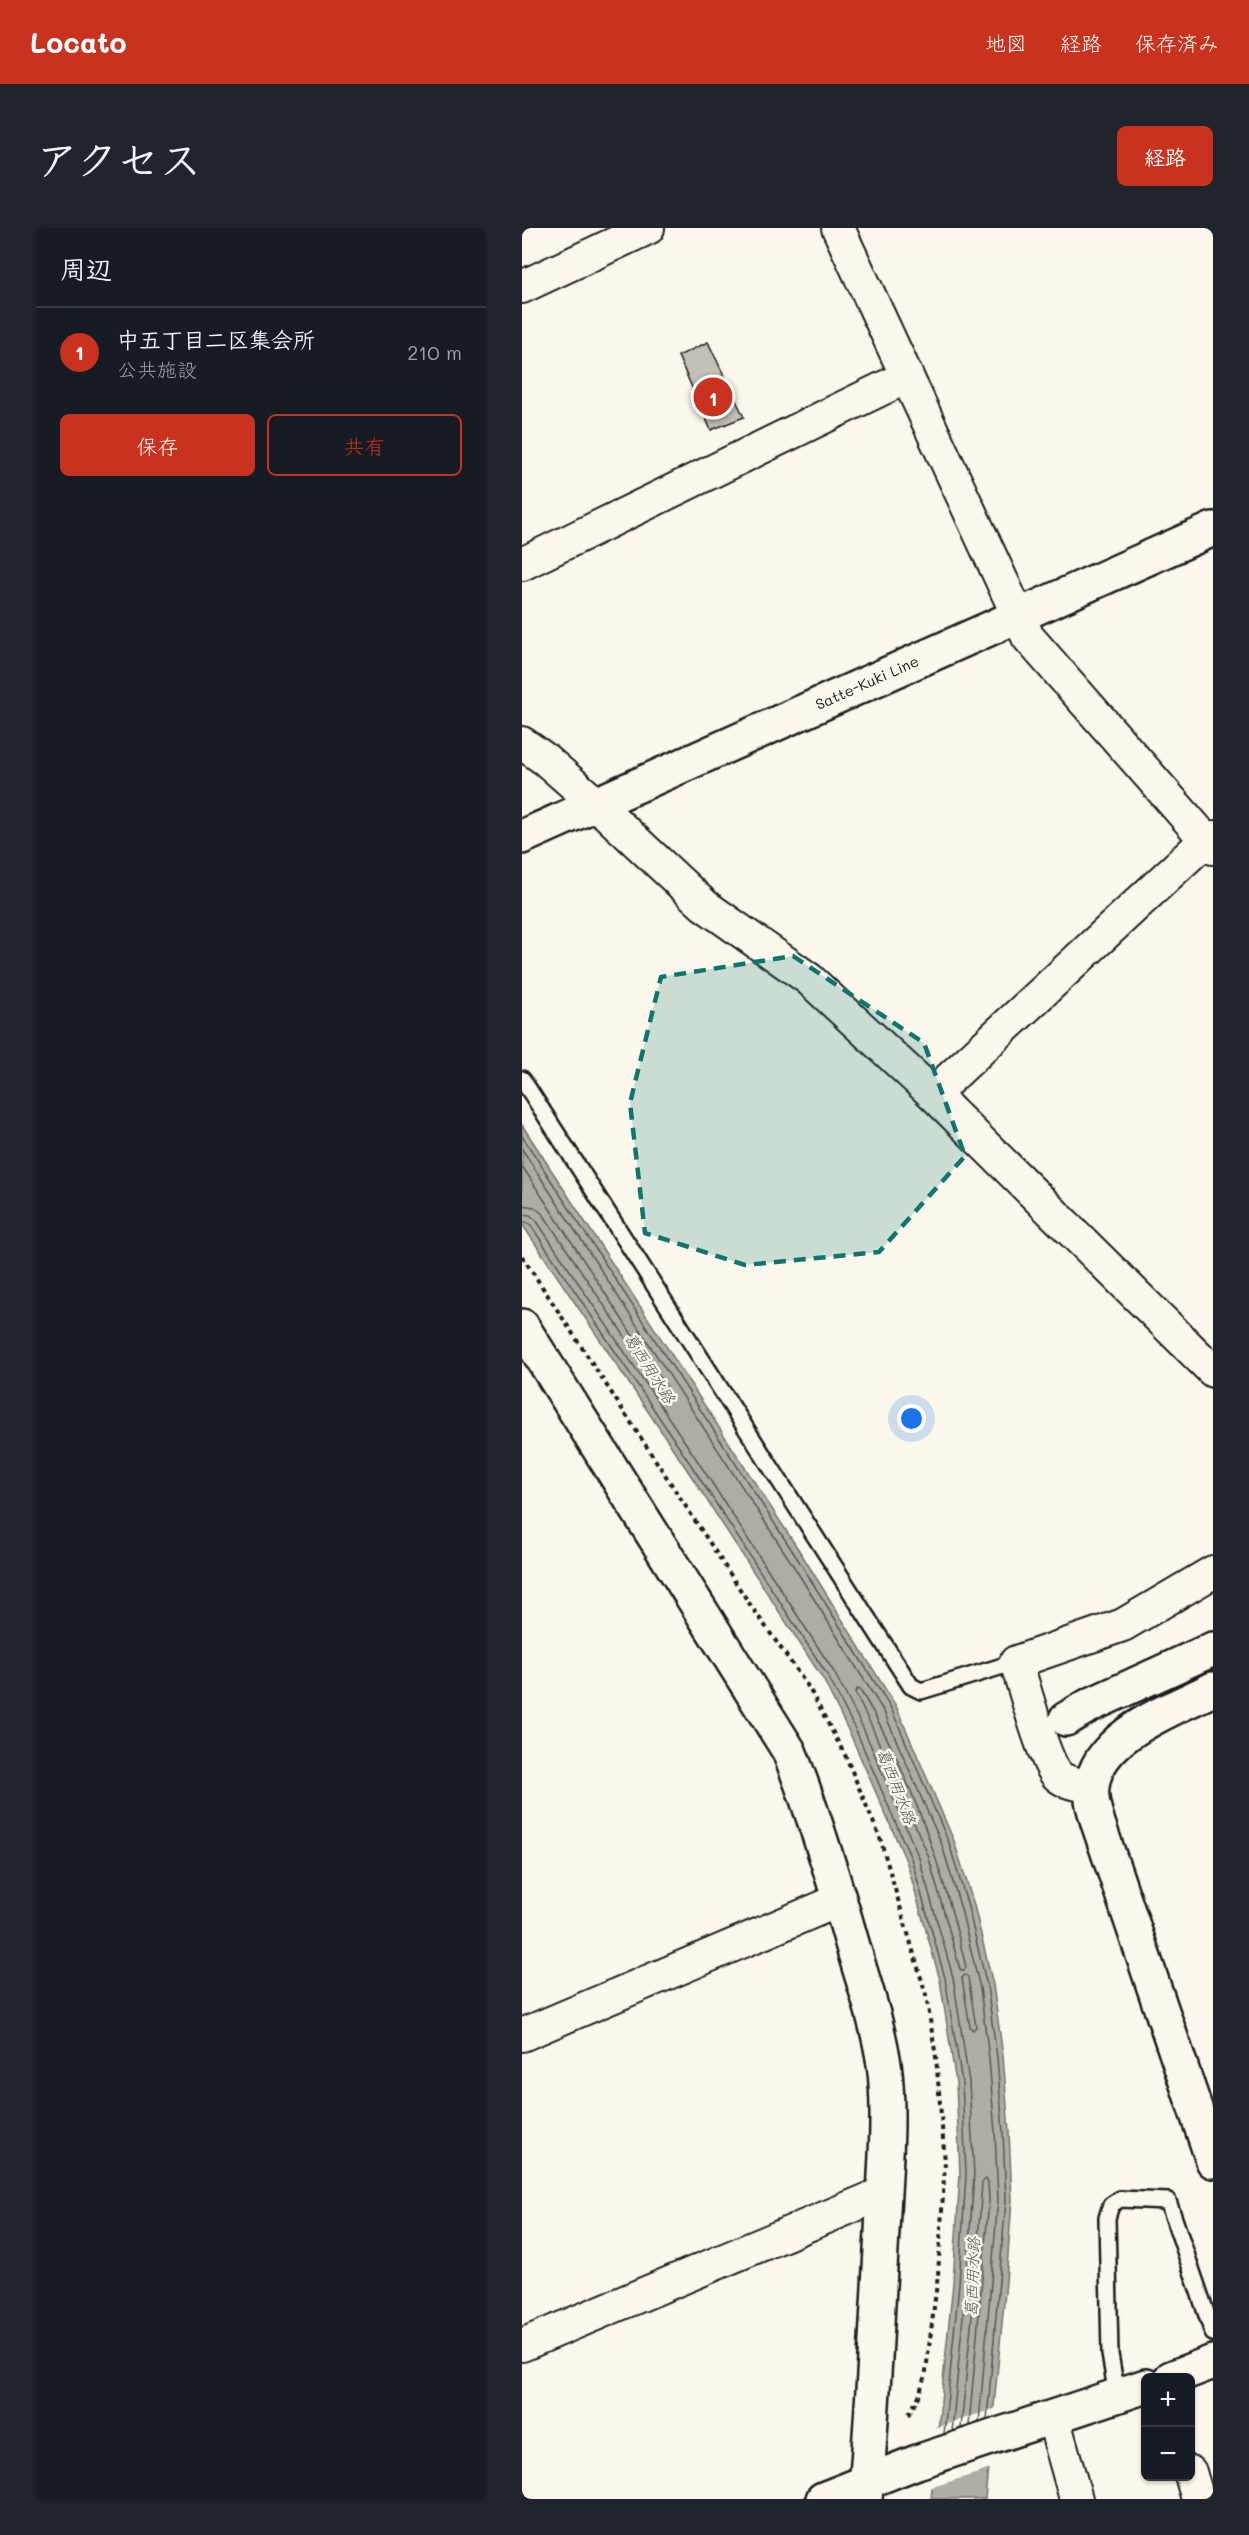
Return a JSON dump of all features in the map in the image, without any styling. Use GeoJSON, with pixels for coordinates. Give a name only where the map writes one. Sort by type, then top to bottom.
{"type":"FeatureCollection","features":[{"type":"Feature","properties":{"kind":"street"},"geometry":{"type":"LineString","coordinates":[[522,287],[608,236],[648,228]]}},
{"type":"Feature","properties":{"kind":"street"},"geometry":{"type":"LineString","coordinates":[[838,228],[1028,636],[1211,842],[933,1094]]}},
{"type":"Feature","properties":{"kind":"street"},"geometry":{"type":"LineString","coordinates":[[522,564],[906,377]]}},
{"type":"Feature","properties":{"kind":"street","name":"Satte-Kuki Line"},"geometry":{"type":"LineString","coordinates":[[522,837],[1213,529]]}},
{"type":"Feature","properties":{"kind":"street"},"geometry":{"type":"LineString","coordinates":[[522,743],[546,760],[595,803],[704,905],[809,979],[933,1094],[1213,1371]]}},
{"type":"Feature","properties":{"kind":"street"},"geometry":{"type":"LineString","coordinates":[[522,1326],[789,1751],[805,1791],[840,1900],[877,2030],[884,2066],[886,2127],[884,2193],[873,2413],[866,2490]]}},
{"type":"Feature","properties":{"kind":"street"},"geometry":{"type":"LineString","coordinates":[[1092,1786],[1067,1782],[1057,1775],[1047,1754],[1016,1662],[1122,1625],[1213,1572]]}},
{"type":"Feature","properties":{"kind":"street"},"geometry":{"type":"LineString","coordinates":[[1066,1719],[1088,1706],[1213,1649]]}},
{"type":"Feature","properties":{"kind":"street"},"geometry":{"type":"LineString","coordinates":[[1212,2153],[1098,1823],[1092,1801],[1092,1786],[1098,1766],[1115,1743],[1152,1719],[1213,1689]]}},
{"type":"Feature","properties":{"kind":"street"},"geometry":{"type":"LineString","coordinates":[[522,2035],[840,1900]]}},
{"type":"Feature","properties":{"kind":"street"},"geometry":{"type":"LineString","coordinates":[[522,2345],[884,2193]]}},
{"type":"Feature","properties":{"kind":"street"},"geometry":{"type":"LineString","coordinates":[[1184,2373],[1213,2362]]}},
{"type":"Feature","properties":{"kind":"street"},"geometry":{"type":"LineString","coordinates":[[823,2499],[866,2490],[917,2462],[1131,2391]]}},
{"type":"Feature","properties":{"kind":"street"},"geometry":{"type":"LineString","coordinates":[[1053,2417],[1076,2499]]}},
{"type":"Feature","properties":{"kind":"street"},"geometry":{"type":"LineString","coordinates":[[1193,2481],[1198,2499]]}},
{"type":"Feature","properties":{"kind":"lane"},"geometry":{"type":"LineString","coordinates":[[522,1079],[911,1686],[921,1691],[1016,1662]]}},
{"type":"Feature","properties":{"kind":"lane"},"geometry":{"type":"LineString","coordinates":[[1131,2391],[1110,2354],[1107,2218],[1110,2205],[1120,2199],[1168,2201],[1213,2333]]}},
{"type":"Feature","properties":{"kind":"highlighted area"},"geometry":{"type":"Polygon","coordinates":[[[793,956],[924,1043],[965,1156],[879,1252],[745,1265],[645,1233],[630,1103],[661,977],[793,956]]]}},
{"type":"Feature","properties":{"kind":"water","name":"葛西用水路"},"geometry":{"type":"Polygon","coordinates":[[[522,1125],[802,1555],[896,1706],[954,1841],[974,1905],[993,1985],[1003,2056],[1009,2132],[1012,2200],[985,2499],[931,2499],[953,2283],[960,2174],[956,2083],[940,1980],[907,1863],[823,1679],[686,1468],[522,1224],[522,1125]]]}},
{"type":"Feature","properties":{"kind":"pier"},"geometry":{"type":"Polygon","coordinates":[[[997,2408],[991,2469],[929,2488],[935,2428],[997,2408]]]}},
{"type":"Feature","properties":{"kind":"building"},"geometry":{"type":"Polygon","coordinates":[[[708,342],[744,417],[711,430],[678,356],[708,342]]]}},
{"type":"Feature","properties":{"kind":"place","name":"中五丁目二区集会所"},"geometry":{"type":"Point","coordinates":[713,397]}}]}
